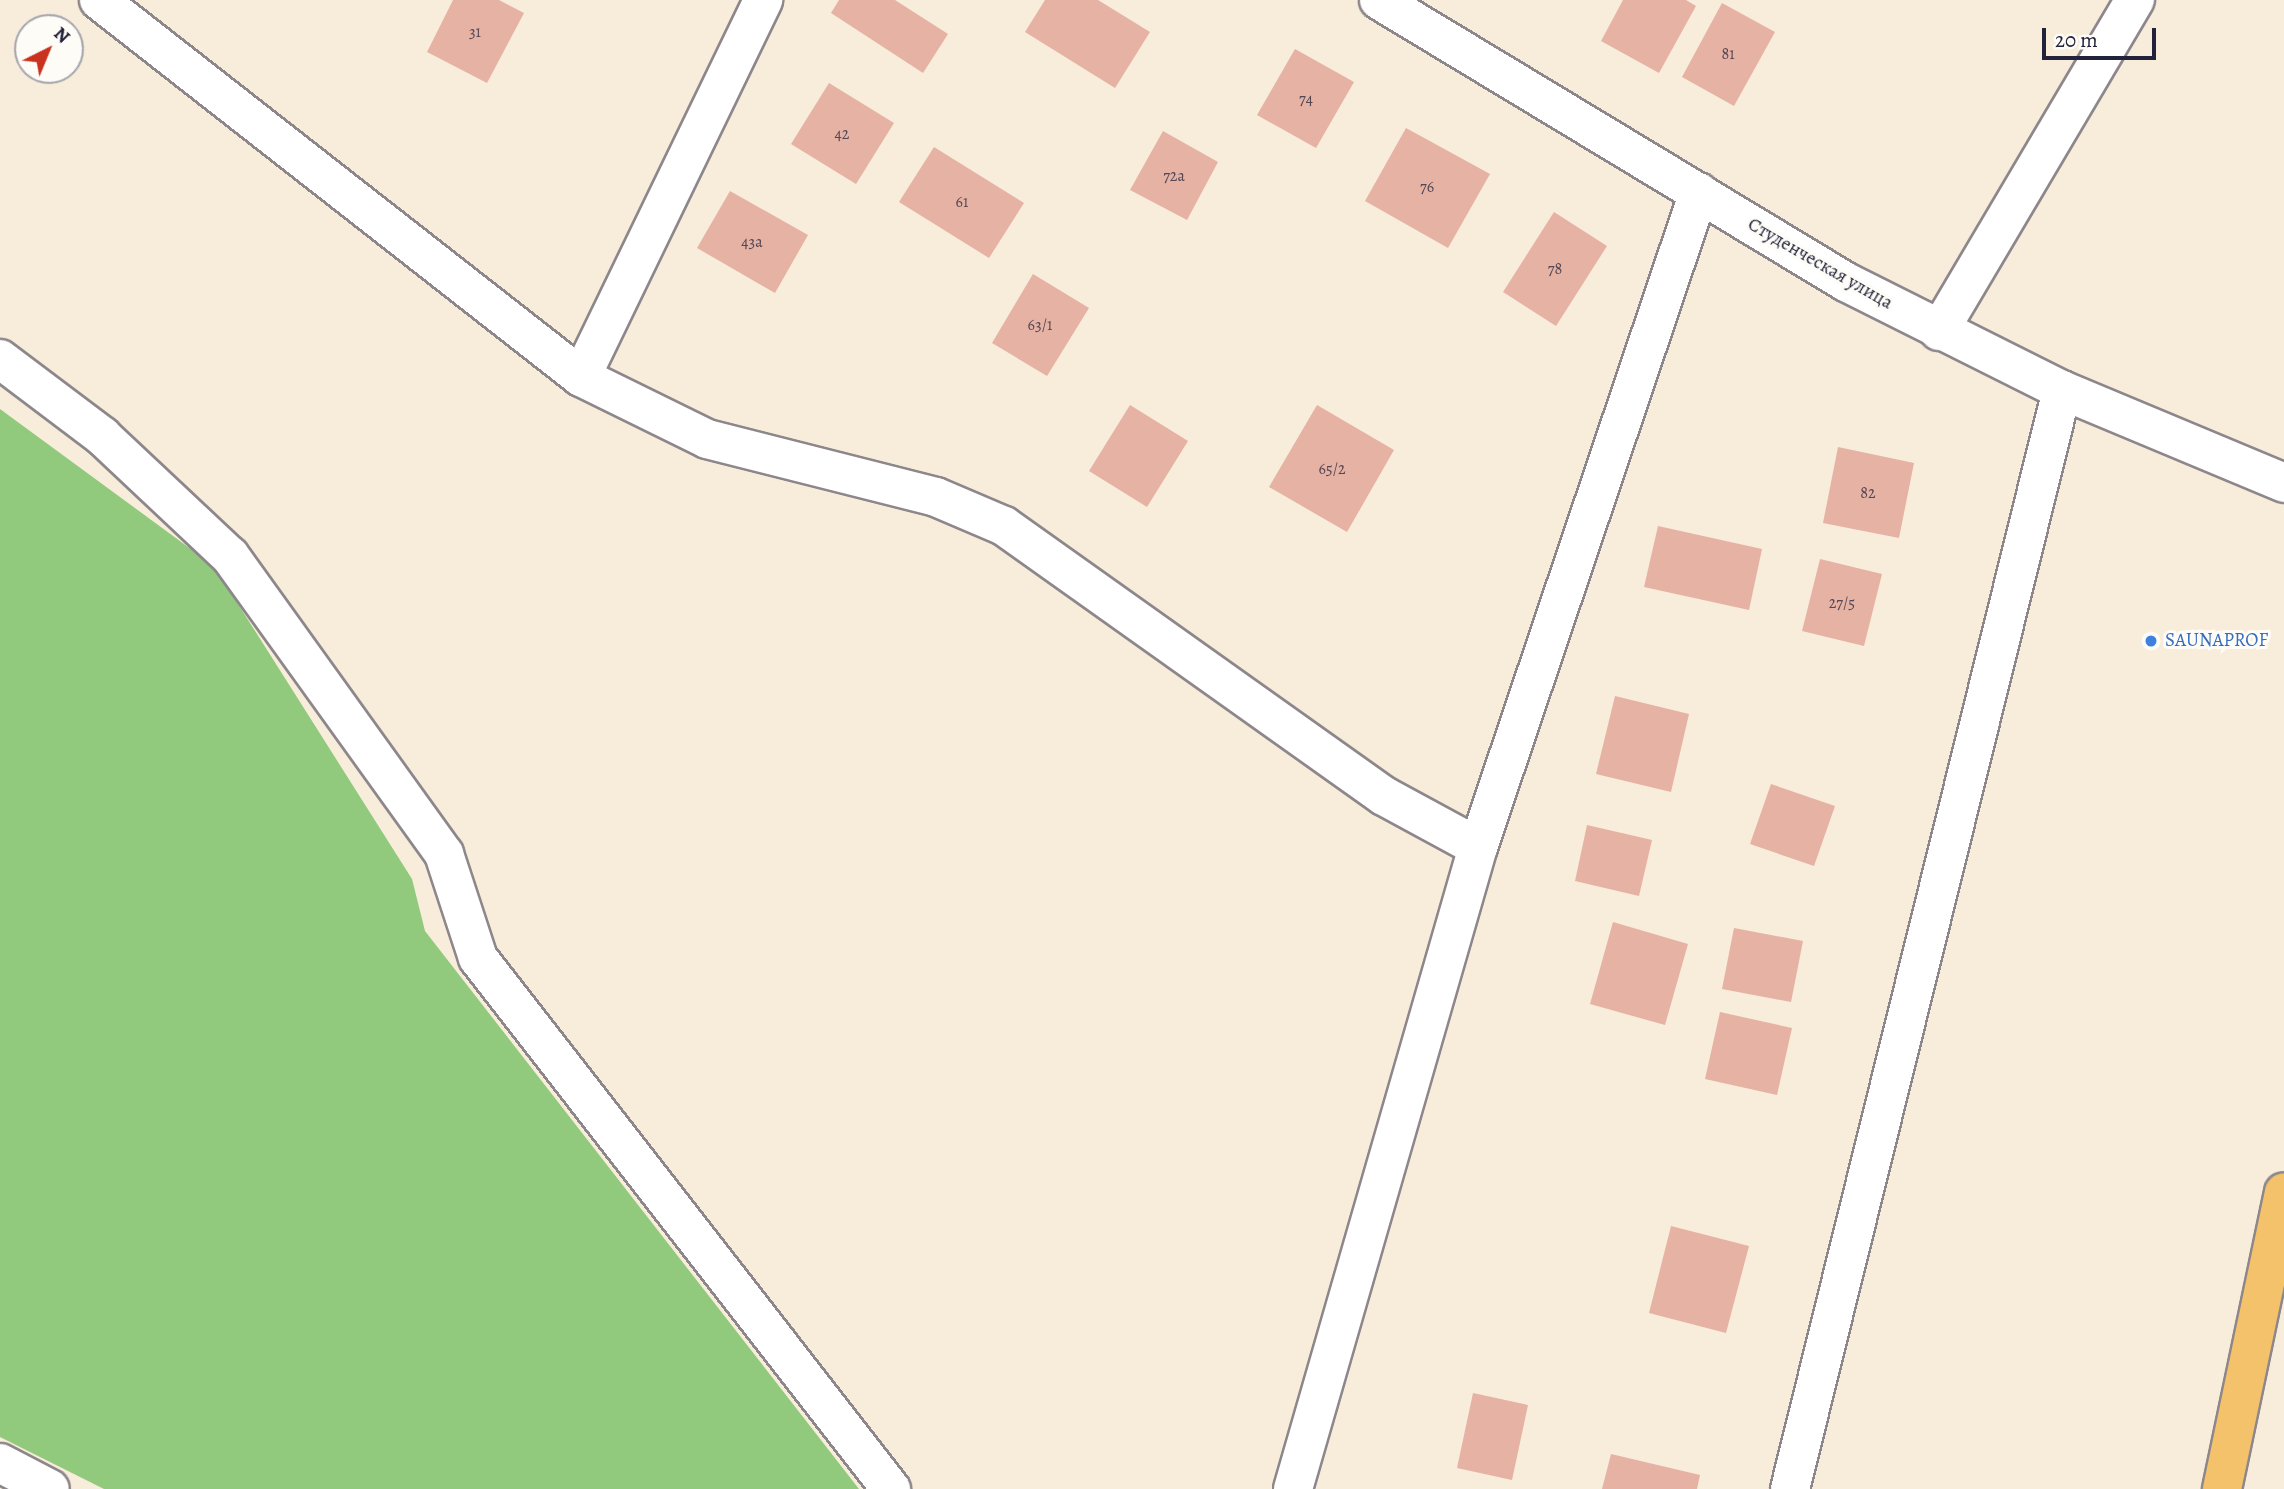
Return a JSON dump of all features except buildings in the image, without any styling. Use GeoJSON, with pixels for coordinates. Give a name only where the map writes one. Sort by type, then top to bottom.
{"type":"FeatureCollection","features":[{"type":"Feature","properties":{"kind":"highway"},"geometry":{"type":"LineString","coordinates":[[2222,1489],[2284,1192]]}},
{"type":"Feature","properties":{"kind":"street"},"geometry":{"type":"LineString","coordinates":[[99,0],[581,377],[707,439],[936,496],[1004,526],[1384,796],[1478,847]]}},
{"type":"Feature","properties":{"kind":"street"},"geometry":{"type":"LineString","coordinates":[[581,377],[763,0]]}},
{"type":"Feature","properties":{"kind":"street","name":"Студенческая улица"},"geometry":{"type":"LineString","coordinates":[[1379,0],[1846,282],[1939,331],[2062,390],[2284,483]]}},
{"type":"Feature","properties":{"kind":"street"},"geometry":{"type":"LineString","coordinates":[[1939,331],[2135,0]]}},
{"type":"Feature","properties":{"kind":"street"},"geometry":{"type":"LineString","coordinates":[[1293,1489],[1478,847],[1699,192]]}},
{"type":"Feature","properties":{"kind":"street"},"geometry":{"type":"LineString","coordinates":[[0,359],[102,436],[230,556],[444,854],[478,958],[891,1489]]}},
{"type":"Feature","properties":{"kind":"street"},"geometry":{"type":"LineString","coordinates":[[1790,1489],[2062,390]]}},
{"type":"Feature","properties":{"kind":"street"},"geometry":{"type":"LineString","coordinates":[[0,1463],[50,1489]]}},
{"type":"Feature","properties":{"kind":"green space"},"geometry":{"type":"Polygon","coordinates":[[[0,409],[214,566],[412,879],[425,931],[859,1489],[104,1489],[0,1437],[0,409]]]}},
{"type":"Feature","properties":{"kind":"place","name":"SAUNAPROF"},"geometry":{"type":"Point","coordinates":[2151,641]}}]}
